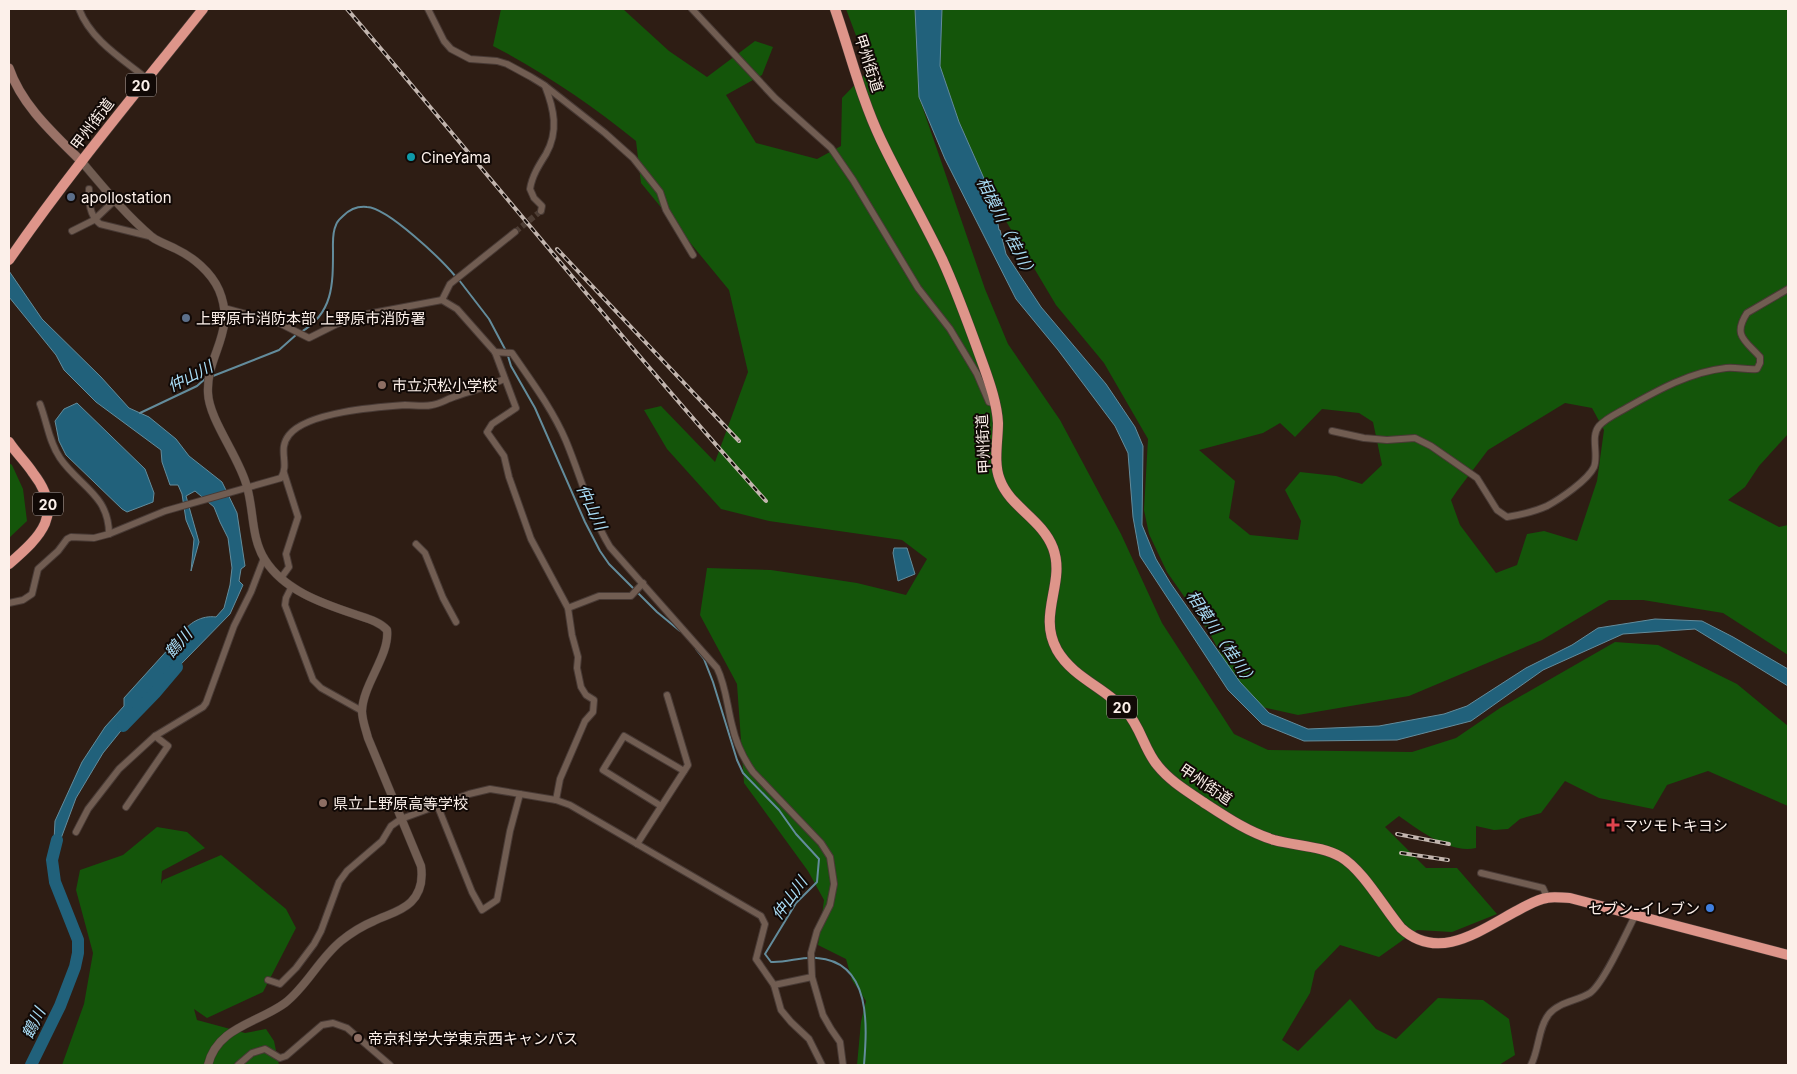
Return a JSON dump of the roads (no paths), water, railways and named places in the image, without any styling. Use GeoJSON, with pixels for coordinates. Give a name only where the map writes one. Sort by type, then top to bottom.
{"type":"FeatureCollection","features":[{"type":"Feature","properties":{"kind":"highway","name":"甲州街道"},"geometry":{"type":"LineString","coordinates":[[9,260],[29,230],[146,78],[202,9]]}},
{"type":"Feature","properties":{"kind":"highway","name":"甲州街道"},"geometry":{"type":"LineString","coordinates":[[835,9],[880,139],[942,259],[955,288],[985,370],[996,404],[998,420],[998,477],[1008,494],[1044,532],[1055,556],[1056,576],[1049,616],[1050,630],[1058,651],[1077,672],[1120,704],[1128,713],[1136,724],[1150,755],[1165,774],[1178,785],[1246,829],[1275,840],[1341,857],[1358,872],[1400,928],[1409,936],[1419,941],[1439,945],[1457,942],[1539,900],[1570,898],[1788,955]]}},
{"type":"Feature","properties":{"kind":"highway","name":"20"},"geometry":{"type":"LineString","coordinates":[[9,442],[40,482],[45,491],[48,509],[43,531],[30,546],[9,564]]}},
{"type":"Feature","properties":{"kind":"main road"},"geometry":{"type":"LineString","coordinates":[[9,68],[16,86],[36,114],[82,162]]}},
{"type":"Feature","properties":{"kind":"street"},"geometry":{"type":"LineString","coordinates":[[79,9],[89,29],[97,38],[146,78]]}},
{"type":"Feature","properties":{"kind":"street"},"geometry":{"type":"LineString","coordinates":[[428,9],[444,41],[451,49],[470,59],[497,61],[507,64],[544,85],[605,133],[633,158],[660,192],[666,210],[693,256]]}},
{"type":"Feature","properties":{"kind":"street"},"geometry":{"type":"LineString","coordinates":[[692,9],[775,98],[831,148],[853,180],[918,288],[950,328],[977,374],[989,402],[996,404]]}},
{"type":"Feature","properties":{"kind":"street"},"geometry":{"type":"LineString","coordinates":[[541,211],[542,206],[534,198],[530,189],[536,170],[551,144],[553,136],[554,113],[544,85]]}},
{"type":"Feature","properties":{"kind":"street"},"geometry":{"type":"LineString","coordinates":[[82,162],[115,200],[153,238]]}},
{"type":"Feature","properties":{"kind":"street"},"geometry":{"type":"LineString","coordinates":[[89,189],[91,211],[94,220],[100,224],[153,238],[184,253],[212,278],[218,290],[224,308],[222,339],[211,368],[208,392],[211,406],[247,487],[255,536],[264,558],[281,578],[292,586],[327,605],[379,623],[388,630],[387,642],[364,697],[362,711],[368,738],[421,866],[422,881],[419,890],[412,900],[400,910],[372,922],[340,942],[316,966],[296,994],[285,1003],[225,1037],[212,1054],[208,1065]]}},
{"type":"Feature","properties":{"kind":"street"},"geometry":{"type":"LineString","coordinates":[[72,231],[94,220],[115,200]]}},
{"type":"Feature","properties":{"kind":"street"},"geometry":{"type":"LineString","coordinates":[[442,300],[450,284],[515,232]]}},
{"type":"Feature","properties":{"kind":"street"},"geometry":{"type":"LineString","coordinates":[[1332,431],[1364,438],[1387,440],[1415,438],[1431,446],[1477,478],[1497,510],[1507,517],[1517,516],[1546,506],[1586,478],[1594,468],[1595,432],[1600,425],[1611,417],[1655,392],[1687,377],[1728,368],[1757,369],[1760,357],[1745,344],[1741,337],[1740,328],[1743,320],[1747,313],[1788,289]]}},
{"type":"Feature","properties":{"kind":"street"},"geometry":{"type":"LineString","coordinates":[[224,308],[279,323],[309,338],[351,317],[442,300],[457,309],[495,352],[516,408],[492,424],[487,432],[504,456],[509,477],[531,539],[568,608],[578,657],[577,668],[581,687],[586,695],[594,700],[593,712],[585,721],[560,779],[556,800]]}},
{"type":"Feature","properties":{"kind":"street"},"geometry":{"type":"LineString","coordinates":[[495,352],[512,354],[556,420],[601,532],[616,554],[717,668],[725,689],[732,726],[738,744],[753,772],[821,843],[830,857],[834,884],[830,906],[817,930],[811,953],[812,978],[823,1015],[830,1029],[840,1042],[843,1065]]}},
{"type":"Feature","properties":{"kind":"street"},"geometry":{"type":"LineString","coordinates":[[9,603],[23,600],[32,594],[38,569],[71,537],[94,538],[109,534],[165,511],[281,478],[286,470],[283,447],[289,435],[298,426],[312,419],[359,408],[433,405],[485,388],[504,379]]}},
{"type":"Feature","properties":{"kind":"street"},"geometry":{"type":"LineString","coordinates":[[40,404],[55,451],[73,474],[100,501],[109,523],[109,534]]}},
{"type":"Feature","properties":{"kind":"street"},"geometry":{"type":"LineString","coordinates":[[281,578],[289,567],[286,554],[298,517],[284,473]]}},
{"type":"Feature","properties":{"kind":"street"},"geometry":{"type":"LineString","coordinates":[[416,544],[424,553],[443,598],[456,622]]}},
{"type":"Feature","properties":{"kind":"street"},"geometry":{"type":"LineString","coordinates":[[76,832],[88,809],[114,775],[155,736],[203,707],[206,703],[234,626],[251,592],[264,558]]}},
{"type":"Feature","properties":{"kind":"street"},"geometry":{"type":"LineString","coordinates":[[568,608],[599,596],[631,596],[643,583]]}},
{"type":"Feature","properties":{"kind":"street"},"geometry":{"type":"LineString","coordinates":[[292,586],[285,605],[313,680],[321,688],[362,711]]}},
{"type":"Feature","properties":{"kind":"street"},"geometry":{"type":"LineString","coordinates":[[637,844],[688,765],[667,695]]}},
{"type":"Feature","properties":{"kind":"street"},"geometry":{"type":"LineString","coordinates":[[126,807],[168,746],[155,736]]}},
{"type":"Feature","properties":{"kind":"street"},"geometry":{"type":"LineString","coordinates":[[661,806],[603,770],[624,736],[684,771]]}},
{"type":"Feature","properties":{"kind":"street"},"geometry":{"type":"LineString","coordinates":[[268,980],[280,984],[296,968],[321,931],[339,882],[347,871],[382,840],[391,826],[401,820],[469,794],[490,789],[556,800],[570,805],[762,916],[765,924],[756,959],[774,985],[781,1010],[809,1039],[822,1065]]}},
{"type":"Feature","properties":{"kind":"street"},"geometry":{"type":"LineString","coordinates":[[438,806],[472,892],[482,910],[497,900],[510,831],[520,794]]}},
{"type":"Feature","properties":{"kind":"street"},"geometry":{"type":"LineString","coordinates":[[1480,873],[1543,888],[1547,898]]}},
{"type":"Feature","properties":{"kind":"street"},"geometry":{"type":"LineString","coordinates":[[1531,1065],[1549,1014],[1557,1007],[1591,992],[1600,982],[1635,916]]}},
{"type":"Feature","properties":{"kind":"street"},"geometry":{"type":"LineString","coordinates":[[774,985],[812,978]]}},
{"type":"Feature","properties":{"kind":"street"},"geometry":{"type":"LineString","coordinates":[[238,1065],[252,1053],[265,1049],[280,1058],[286,1056],[322,1026],[333,1023],[346,1028],[390,1065]]}},
{"type":"Feature","properties":{"kind":"water"},"geometry":{"type":"Polygon","coordinates":[[[915,9],[942,9],[940,66],[959,122],[994,201],[999,230],[1006,254],[1041,307],[1106,384],[1135,427],[1143,446],[1142,525],[1156,559],[1171,584],[1240,682],[1269,713],[1308,729],[1379,726],[1444,714],[1467,706],[1526,668],[1572,645],[1598,628],[1655,619],[1702,621],[1788,669],[1788,686],[1695,629],[1623,634],[1543,670],[1471,721],[1397,740],[1304,741],[1262,724],[1228,690],[1140,556],[1133,517],[1128,453],[1115,426],[1058,350],[1016,299],[945,159],[919,97],[915,9]]]}},
{"type":"Feature","properties":{"kind":"water"},"geometry":{"type":"Polygon","coordinates":[[[9,271],[42,319],[101,377],[129,408],[149,417],[176,439],[189,456],[222,482],[237,513],[245,566],[241,569],[239,581],[243,585],[230,614],[145,701],[103,753],[76,798],[53,860],[55,821],[82,762],[105,727],[124,706],[124,698],[187,627],[206,617],[216,617],[224,608],[232,568],[228,538],[214,507],[195,491],[186,496],[199,542],[191,571],[194,539],[186,520],[182,494],[178,485],[170,485],[162,462],[161,450],[96,402],[64,370],[56,355],[9,297],[9,271]]]}},
{"type":"Feature","properties":{"kind":"water"},"geometry":{"type":"Polygon","coordinates":[[[77,403],[145,469],[154,493],[153,502],[127,512],[66,455],[59,441],[55,421],[64,409],[77,403]]]}},
{"type":"Feature","properties":{"kind":"water"},"geometry":{"type":"Polygon","coordinates":[[[894,548],[907,548],[915,574],[898,581],[893,553],[894,548]]]}},
{"type":"Feature","properties":{"kind":"waterway","name":"仲山川"},"geometry":{"type":"LineString","coordinates":[[301,332],[320,316],[325,307],[331,287],[335,228],[337,222],[354,209],[367,207],[388,216],[414,236],[456,277]]}},
{"type":"Feature","properties":{"kind":"waterway","name":"仲山川"},"geometry":{"type":"LineString","coordinates":[[459,280],[489,319],[506,351]]}},
{"type":"Feature","properties":{"kind":"waterway","name":"仲山川"},"geometry":{"type":"LineString","coordinates":[[213,376],[279,350],[297,334]]}},
{"type":"Feature","properties":{"kind":"waterway","name":"仲山川"},"geometry":{"type":"LineString","coordinates":[[508,356],[511,366],[535,408],[585,522],[600,551],[609,564],[634,589]]}},
{"type":"Feature","properties":{"kind":"waterway","name":"仲山川"},"geometry":{"type":"LineString","coordinates":[[140,413],[197,386],[206,378]]}},
{"type":"Feature","properties":{"kind":"waterway","name":"仲山川"},"geometry":{"type":"LineString","coordinates":[[637,592],[680,631]]}},
{"type":"Feature","properties":{"kind":"waterway","name":"仲山川"},"geometry":{"type":"LineString","coordinates":[[696,649],[704,659],[713,682],[737,760],[743,773],[779,810],[796,834],[819,859],[817,882],[796,903],[765,954],[771,962],[817,958],[835,962],[848,971],[857,984],[865,1016],[864,1065]]}},
{"type":"Feature","properties":{"kind":"waterway","name":"鶴川"},"geometry":{"type":"LineString","coordinates":[[123,726],[177,667]]}},
{"type":"Feature","properties":{"kind":"waterway","name":"鶴川"},"geometry":{"type":"LineString","coordinates":[[31,1065],[60,1006],[75,967],[78,953],[78,940],[55,882],[52,860],[57,840]]}},
{"type":"Feature","properties":{"kind":"tunnel"},"geometry":{"type":"LineString","coordinates":[[515,232],[541,211]]}},
{"type":"Feature","properties":{"kind":"railway"},"geometry":{"type":"LineString","coordinates":[[347,9],[659,380],[766,501]]}},
{"type":"Feature","properties":{"kind":"railway"},"geometry":{"type":"LineString","coordinates":[[557,249],[739,441]]}},
{"type":"Feature","properties":{"kind":"railway"},"geometry":{"type":"LineString","coordinates":[[1397,834],[1449,844]]}},
{"type":"Feature","properties":{"kind":"railway"},"geometry":{"type":"LineString","coordinates":[[1401,853],[1448,860]]}},
{"type":"Feature","properties":{"kind":"place","name":"CineYama"},"geometry":{"type":"Point","coordinates":[411,157]}},
{"type":"Feature","properties":{"kind":"place","name":"apollostation"},"geometry":{"type":"Point","coordinates":[71,197]}},
{"type":"Feature","properties":{"kind":"place","name":"上野原市消防本部 上野原市消防署"},"geometry":{"type":"Point","coordinates":[186,318]}},
{"type":"Feature","properties":{"kind":"place","name":"市立沢松小学校"},"geometry":{"type":"Point","coordinates":[382,385]}},
{"type":"Feature","properties":{"kind":"place","name":"県立上野原高等学校"},"geometry":{"type":"Point","coordinates":[323,803]}},
{"type":"Feature","properties":{"kind":"place","name":"マツモトキヨシ"},"geometry":{"type":"Point","coordinates":[1613,825]}},
{"type":"Feature","properties":{"kind":"place","name":"セブン-イレブン"},"geometry":{"type":"Point","coordinates":[1710,908]}},
{"type":"Feature","properties":{"kind":"place","name":"帝京科学大学東京西キャンパス"},"geometry":{"type":"Point","coordinates":[358,1038]}},
{"type":"Feature","properties":{"kind":"water label","name":"相模川（桂川）"},"geometry":{"type":"Point","coordinates":[1007,228]}},
{"type":"Feature","properties":{"kind":"water label","name":"相模川（桂川）"},"geometry":{"type":"Point","coordinates":[1222,638]}}]}
